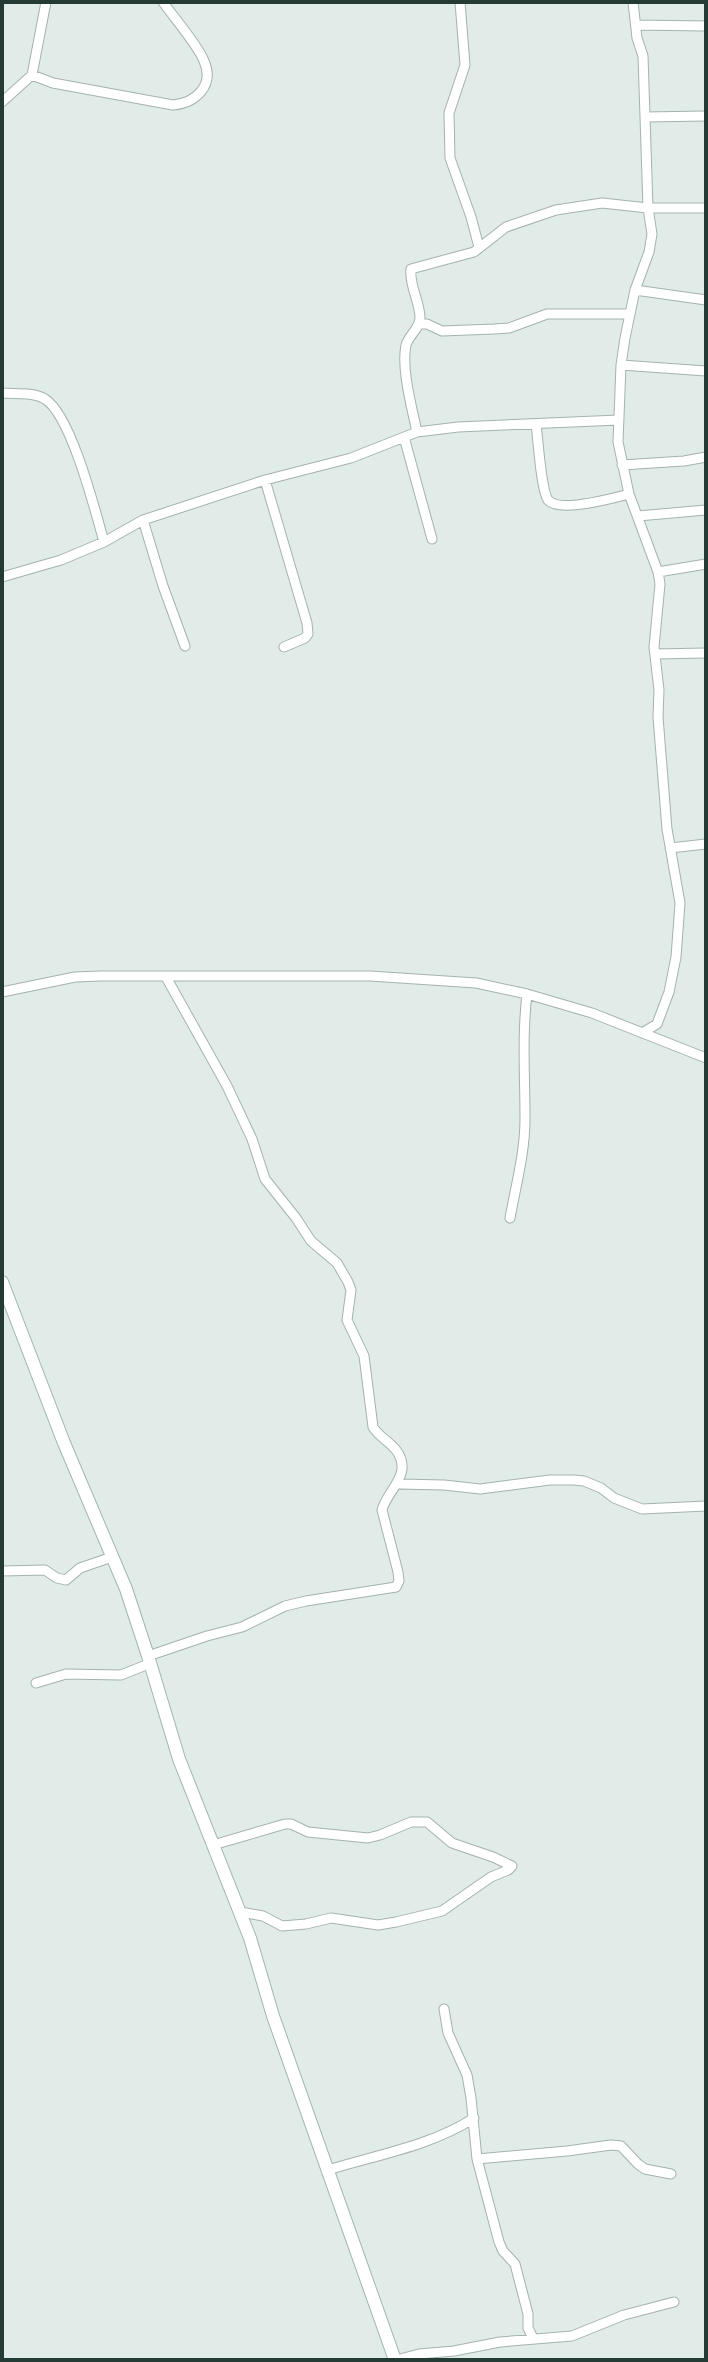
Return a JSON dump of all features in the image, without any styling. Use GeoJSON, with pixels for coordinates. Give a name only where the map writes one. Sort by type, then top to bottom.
{"type":"FeatureCollection","features":[{"type":"Feature","properties":{"kind":"street"},"geometry":{"type":"LineString","coordinates":[[2,102],[32,75],[46,2]]}},
{"type":"Feature","properties":{"kind":"street"},"geometry":{"type":"LineString","coordinates":[[32,75],[53,83],[173,105],[188,103],[198,96],[206,80],[205,62],[163,2]]}},
{"type":"Feature","properties":{"kind":"street"},"geometry":{"type":"LineString","coordinates":[[460,2],[465,65],[449,113],[450,158],[479,247]]}},
{"type":"Feature","properties":{"kind":"street"},"geometry":{"type":"LineString","coordinates":[[633,2],[637,38],[643,56],[648,208],[652,239],[629,314],[621,365],[618,442],[629,494],[660,584],[655,654],[658,717],[670,848],[680,903],[673,977],[664,1009],[657,1024],[642,1033]]}},
{"type":"Feature","properties":{"kind":"street"},"geometry":{"type":"LineString","coordinates":[[637,25],[706,26]]}},
{"type":"Feature","properties":{"kind":"street"},"geometry":{"type":"LineString","coordinates":[[645,117],[706,116]]}},
{"type":"Feature","properties":{"kind":"street"},"geometry":{"type":"LineString","coordinates":[[419,324],[420,314],[410,277],[411,269],[474,252],[506,227],[556,210],[602,203],[648,208],[706,208]]}},
{"type":"Feature","properties":{"kind":"street"},"geometry":{"type":"LineString","coordinates":[[635,290],[706,300]]}},
{"type":"Feature","properties":{"kind":"street"},"geometry":{"type":"LineString","coordinates":[[417,432],[406,351],[407,341],[419,324],[442,331],[494,329],[509,328],[547,314],[629,314]]}},
{"type":"Feature","properties":{"kind":"street"},"geometry":{"type":"LineString","coordinates":[[621,365],[706,371]]}},
{"type":"Feature","properties":{"kind":"street"},"geometry":{"type":"LineString","coordinates":[[2,393],[35,395],[48,401],[55,411],[77,453],[104,542]]}},
{"type":"Feature","properties":{"kind":"street"},"geometry":{"type":"LineString","coordinates":[[2,577],[61,560],[104,542],[143,520],[265,480],[351,458],[417,432],[458,427],[619,420]]}},
{"type":"Feature","properties":{"kind":"street"},"geometry":{"type":"LineString","coordinates":[[536,424],[545,490],[550,501],[574,505],[629,494]]}},
{"type":"Feature","properties":{"kind":"street"},"geometry":{"type":"LineString","coordinates":[[404,437],[432,539]]}},
{"type":"Feature","properties":{"kind":"street"},"geometry":{"type":"LineString","coordinates":[[622,465],[706,457]]}},
{"type":"Feature","properties":{"kind":"street"},"geometry":{"type":"LineString","coordinates":[[265,480],[307,623],[308,634],[305,638],[284,647]]}},
{"type":"Feature","properties":{"kind":"street"},"geometry":{"type":"LineString","coordinates":[[638,516],[706,510]]}},
{"type":"Feature","properties":{"kind":"street"},"geometry":{"type":"LineString","coordinates":[[143,520],[185,646]]}},
{"type":"Feature","properties":{"kind":"street"},"geometry":{"type":"LineString","coordinates":[[658,572],[706,564]]}},
{"type":"Feature","properties":{"kind":"street"},"geometry":{"type":"LineString","coordinates":[[655,654],[706,653]]}},
{"type":"Feature","properties":{"kind":"street"},"geometry":{"type":"LineString","coordinates":[[670,848],[706,844]]}},
{"type":"Feature","properties":{"kind":"street"},"geometry":{"type":"LineString","coordinates":[[2,992],[75,977],[370,976],[476,983],[592,1013],[706,1058]]}},
{"type":"Feature","properties":{"kind":"street"},"geometry":{"type":"LineString","coordinates":[[36,1683],[66,1674],[121,1675],[150,1660],[242,1627],[285,1606],[396,1587],[399,1581],[382,1510],[385,1500],[399,1484],[401,1460],[396,1450],[373,1427],[364,1356],[347,1320],[351,1290],[348,1282],[337,1263],[311,1241],[265,1179],[252,1139],[227,1086],[166,977]]}},
{"type":"Feature","properties":{"kind":"street"},"geometry":{"type":"LineString","coordinates":[[510,1218],[523,1150],[523,1026],[527,994]]}},
{"type":"Feature","properties":{"kind":"street"},"geometry":{"type":"LineString","coordinates":[[657,1024],[660,1041]]}},
{"type":"Feature","properties":{"kind":"street"},"geometry":{"type":"LineString","coordinates":[[2,1282],[150,1660],[179,1759],[241,1912],[273,2016],[396,2360],[500,2342],[572,2336],[624,2315],[674,2302]]}},
{"type":"Feature","properties":{"kind":"street"},"geometry":{"type":"LineString","coordinates":[[399,1484],[480,1489],[574,1480],[601,1488],[614,1498],[642,1509],[706,1506]]}},
{"type":"Feature","properties":{"kind":"street"},"geometry":{"type":"LineString","coordinates":[[2,1571],[45,1570],[66,1580],[80,1568],[112,1557]]}},
{"type":"Feature","properties":{"kind":"street"},"geometry":{"type":"LineString","coordinates":[[213,1845],[285,1824],[308,1832],[368,1838],[420,1821],[432,1824],[452,1843],[512,1866],[442,1911],[396,1922],[378,1925],[331,1918],[282,1926],[263,1916],[241,1912]]}},
{"type":"Feature","properties":{"kind":"street"},"geometry":{"type":"LineString","coordinates":[[444,2009],[448,2033],[467,2075],[477,2159],[499,2242],[515,2264],[528,2314],[528,2328],[533,2338]]}},
{"type":"Feature","properties":{"kind":"street"},"geometry":{"type":"LineString","coordinates":[[328,2170],[417,2144],[474,2118]]}},
{"type":"Feature","properties":{"kind":"street"},"geometry":{"type":"LineString","coordinates":[[477,2159],[611,2145],[621,2146],[645,2169],[671,2174]]}}]}
